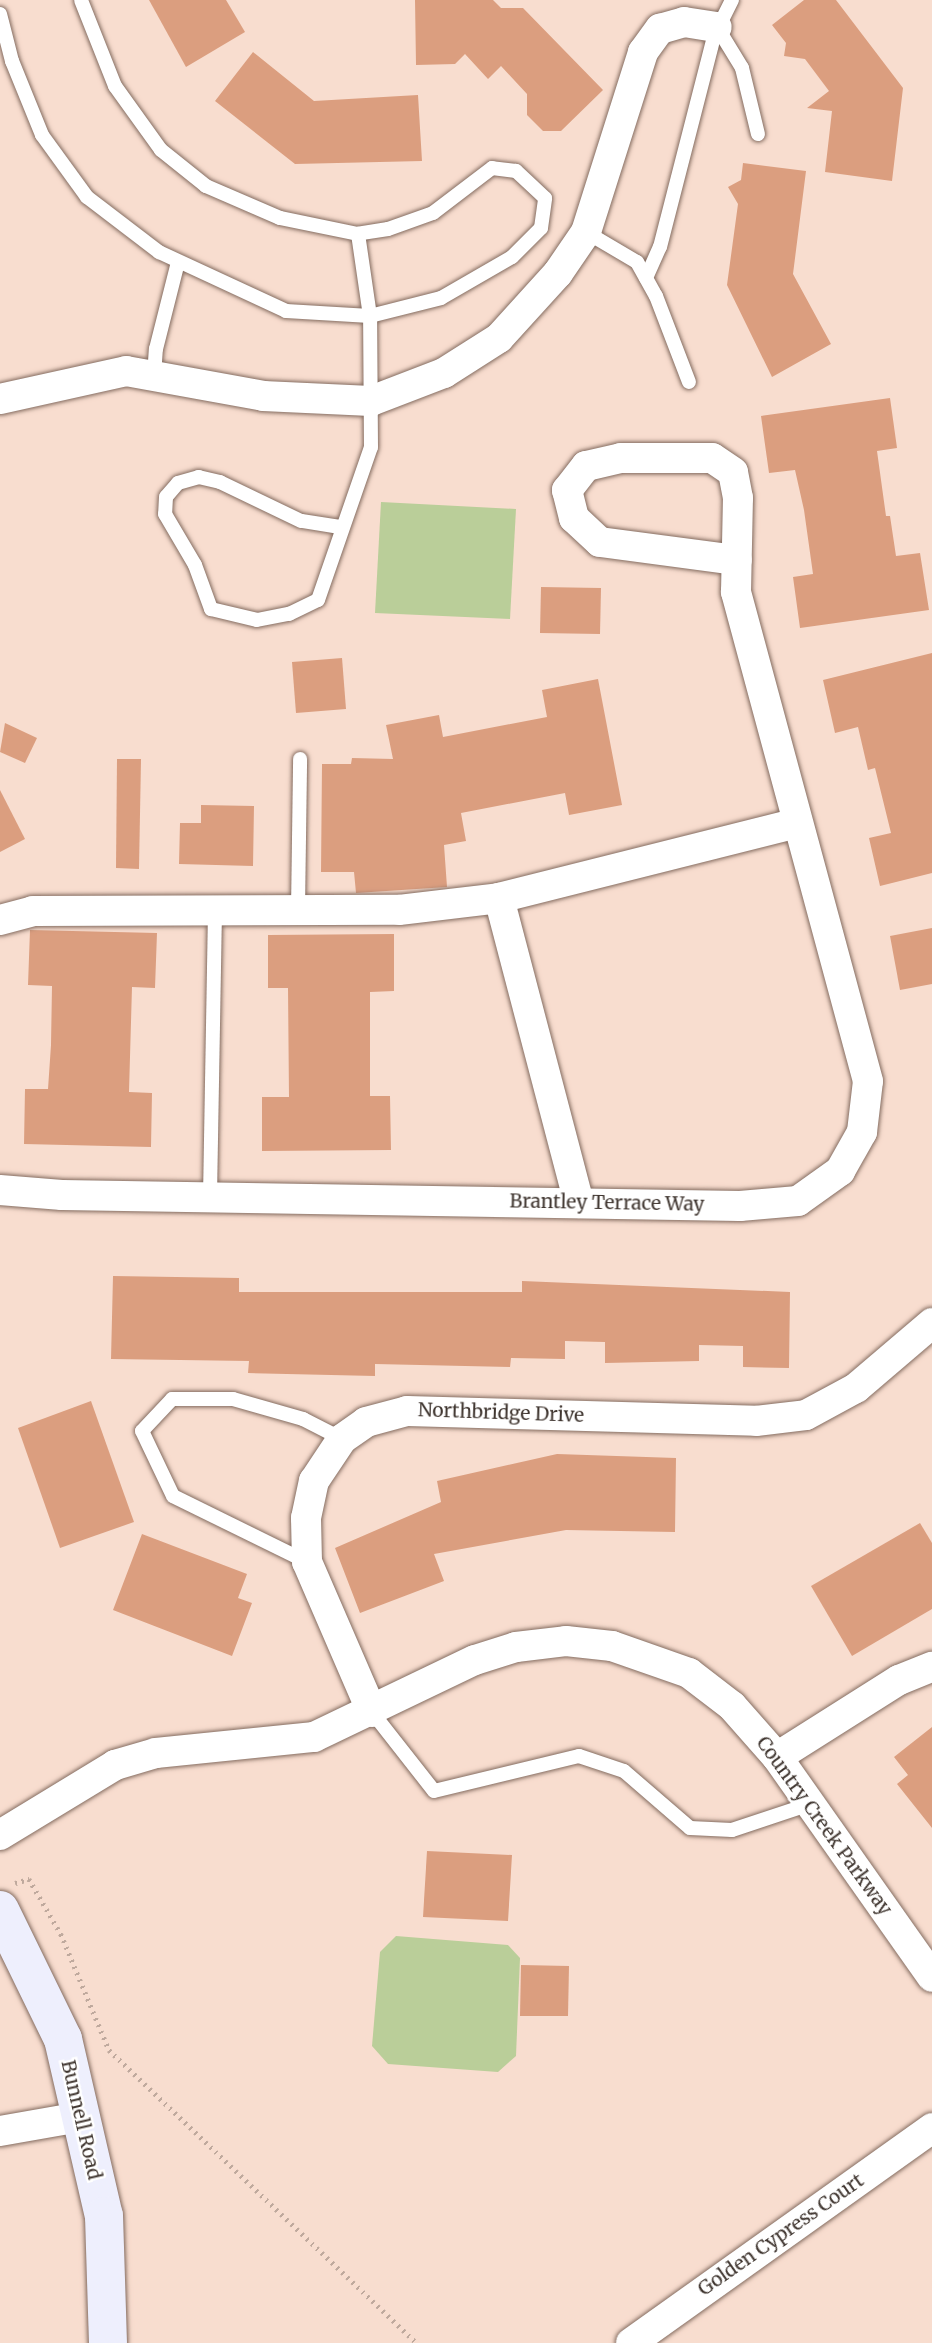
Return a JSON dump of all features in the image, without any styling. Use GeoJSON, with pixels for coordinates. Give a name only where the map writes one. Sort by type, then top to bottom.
{"type":"FeatureCollection","features":[{"type":"Feature","properties":{"kind":"main road","name":"Bunnell Road"},"geometry":{"type":"LineString","coordinates":[[9,1895],[63,2039],[104,2216],[108,2343]]}},
{"type":"Feature","properties":{"kind":"street"},"geometry":{"type":"LineString","coordinates":[[0,399],[126,371],[263,396],[370,401],[444,373],[499,338],[558,273],[586,233],[643,52],[660,29],[684,22],[717,27]]}},
{"type":"Feature","properties":{"kind":"street","name":"Brantley Terrace Way"},"geometry":{"type":"LineString","coordinates":[[0,1190],[210,1197],[740,1206],[798,1201],[839,1171],[862,1132],[868,1081],[736,592],[737,560],[738,498],[733,472],[712,458],[621,458],[586,467],[567,490],[574,518],[600,541],[737,560]]}},
{"type":"Feature","properties":{"kind":"street"},"geometry":{"type":"LineString","coordinates":[[0,920],[33,911],[399,910],[499,898],[797,822]]}},
{"type":"Feature","properties":{"kind":"street"},"geometry":{"type":"LineString","coordinates":[[499,898],[579,1203]]}},
{"type":"Feature","properties":{"kind":"street","name":"Northbridge Drive"},"geometry":{"type":"LineString","coordinates":[[372,1712],[307,1562],[306,1518],[314,1481],[342,1438],[366,1422],[407,1411],[756,1421],[806,1415],[856,1388],[932,1323]]}},
{"type":"Feature","properties":{"kind":"street","name":"Country Creek Parkway"},"geometry":{"type":"LineString","coordinates":[[0,1835],[115,1765],[156,1753],[314,1737],[372,1712],[475,1660],[516,1647],[566,1642],[612,1646],[689,1673],[732,1706],[777,1757],[932,1977]]}},
{"type":"Feature","properties":{"kind":"street"},"geometry":{"type":"LineString","coordinates":[[777,1757],[899,1680],[932,1667]]}},
{"type":"Feature","properties":{"kind":"street"},"geometry":{"type":"LineString","coordinates":[[0,2131],[80,2117]]}},
{"type":"Feature","properties":{"kind":"street","name":"Golden Cypress Court"},"geometry":{"type":"LineString","coordinates":[[631,2343],[932,2128]]}},
{"type":"Feature","properties":{"kind":"lane"},"geometry":{"type":"LineString","coordinates":[[0,14],[12,61],[42,135],[88,197],[178,262],[286,311],[370,316],[441,298],[512,257],[541,228],[545,198],[516,171],[492,169],[433,213],[388,229],[358,234],[280,218],[206,186],[161,150],[115,86],[81,0]]}},
{"type":"Feature","properties":{"kind":"lane"},"geometry":{"type":"LineString","coordinates":[[646,278],[660,247],[717,27],[732,0]]}},
{"type":"Feature","properties":{"kind":"lane"},"geometry":{"type":"LineString","coordinates":[[717,27],[742,68],[758,134]]}},
{"type":"Feature","properties":{"kind":"lane"},"geometry":{"type":"LineString","coordinates":[[586,233],[636,262],[646,278],[689,382]]}},
{"type":"Feature","properties":{"kind":"lane"},"geometry":{"type":"LineString","coordinates":[[340,527],[301,521],[220,482],[199,477],[178,483],[166,498],[165,514],[195,565],[211,609],[234,617],[257,620],[289,614],[318,600],[340,527],[357,494],[370,447],[370,316],[358,234]]}},
{"type":"Feature","properties":{"kind":"lane"},"geometry":{"type":"LineString","coordinates":[[154,376],[156,349],[178,262]]}},
{"type":"Feature","properties":{"kind":"lane"},"geometry":{"type":"LineString","coordinates":[[298,910],[300,759]]}},
{"type":"Feature","properties":{"kind":"lane"},"geometry":{"type":"LineString","coordinates":[[210,1197],[215,909]]}},
{"type":"Feature","properties":{"kind":"lane"},"geometry":{"type":"LineString","coordinates":[[307,1562],[173,1496],[142,1431],[172,1399],[233,1399],[303,1419],[342,1438]]}},
{"type":"Feature","properties":{"kind":"lane"},"geometry":{"type":"LineString","coordinates":[[372,1712],[433,1791],[579,1756],[624,1771],[690,1828],[732,1830],[810,1804]]}},
{"type":"Feature","properties":{"kind":"path"},"geometry":{"type":"LineString","coordinates":[[9,1895],[29,1879],[61,1934],[109,2050],[417,2343]]}},
{"type":"Feature","properties":{"kind":"green space"},"geometry":{"type":"Polygon","coordinates":[[[381,502],[516,509],[510,619],[375,613],[381,502]]]}},
{"type":"Feature","properties":{"kind":"green space"},"geometry":{"type":"Polygon","coordinates":[[[396,1936],[508,1945],[520,1958],[516,2056],[498,2072],[388,2064],[372,2046],[380,1952],[396,1936]]]}},
{"type":"Feature","properties":{"kind":"building"},"geometry":{"type":"Polygon","coordinates":[[[149,0],[226,0],[245,32],[186,67],[149,0]]]}},
{"type":"Feature","properties":{"kind":"building"},"geometry":{"type":"Polygon","coordinates":[[[415,0],[493,0],[501,8],[523,8],[603,90],[561,131],[543,131],[527,115],[527,94],[501,66],[488,79],[465,54],[455,64],[416,65],[415,0]]]}},
{"type":"Feature","properties":{"kind":"building"},"geometry":{"type":"Polygon","coordinates":[[[804,0],[836,0],[903,88],[892,181],[825,172],[832,111],[807,108],[829,91],[805,59],[784,56],[786,43],[772,25],[804,0]]]}},
{"type":"Feature","properties":{"kind":"building"},"geometry":{"type":"Polygon","coordinates":[[[253,52],[314,101],[418,95],[422,161],[295,164],[215,101],[253,52]]]}},
{"type":"Feature","properties":{"kind":"building"},"geometry":{"type":"Polygon","coordinates":[[[743,163],[806,171],[793,274],[831,344],[772,377],[727,285],[738,204],[728,187],[741,180],[743,163]]]}},
{"type":"Feature","properties":{"kind":"building"},"geometry":{"type":"Polygon","coordinates":[[[890,398],[897,448],[877,451],[886,516],[890,516],[896,556],[920,553],[929,610],[800,628],[793,577],[813,574],[804,510],[795,470],[769,473],[761,416],[890,398]]]}},
{"type":"Feature","properties":{"kind":"building"},"geometry":{"type":"Polygon","coordinates":[[[541,587],[601,588],[600,634],[540,633],[541,587]]]}},
{"type":"Feature","properties":{"kind":"building"},"geometry":{"type":"Polygon","coordinates":[[[932,653],[932,873],[880,886],[869,838],[891,833],[875,768],[868,770],[858,727],[835,733],[823,680],[932,653]]]}},
{"type":"Feature","properties":{"kind":"building"},"geometry":{"type":"Polygon","coordinates":[[[342,658],[346,709],[296,713],[292,662],[342,658]]]}},
{"type":"Feature","properties":{"kind":"building"},"geometry":{"type":"Polygon","coordinates":[[[598,679],[622,805],[569,815],[565,793],[461,813],[466,841],[444,845],[447,887],[356,893],[354,872],[321,872],[322,764],[351,764],[352,758],[393,759],[386,725],[439,715],[443,737],[547,717],[542,690],[598,679]]]}},
{"type":"Feature","properties":{"kind":"building"},"geometry":{"type":"Polygon","coordinates":[[[5,723],[37,738],[25,763],[0,752],[5,723]]]}},
{"type":"Feature","properties":{"kind":"building"},"geometry":{"type":"Polygon","coordinates":[[[117,759],[141,759],[139,869],[116,868],[117,759]]]}},
{"type":"Feature","properties":{"kind":"building"},"geometry":{"type":"Polygon","coordinates":[[[0,790],[25,839],[0,852],[0,790]]]}},
{"type":"Feature","properties":{"kind":"building"},"geometry":{"type":"Polygon","coordinates":[[[201,805],[254,806],[253,866],[179,864],[180,823],[201,823],[201,805]]]}},
{"type":"Feature","properties":{"kind":"building"},"geometry":{"type":"Polygon","coordinates":[[[932,928],[932,984],[900,990],[890,936],[932,928]]]}},
{"type":"Feature","properties":{"kind":"building"},"geometry":{"type":"Polygon","coordinates":[[[30,930],[157,933],[155,988],[132,987],[129,1092],[152,1093],[151,1147],[24,1144],[25,1089],[48,1089],[51,1045],[52,986],[28,985],[30,930]]]}},
{"type":"Feature","properties":{"kind":"building"},"geometry":{"type":"Polygon","coordinates":[[[394,934],[394,991],[370,992],[370,1096],[390,1096],[391,1150],[262,1151],[262,1097],[289,1097],[288,988],[268,988],[268,935],[394,934]]]}},
{"type":"Feature","properties":{"kind":"building"},"geometry":{"type":"Polygon","coordinates":[[[113,1276],[239,1278],[239,1292],[522,1292],[522,1281],[790,1292],[789,1368],[743,1367],[743,1346],[699,1345],[699,1361],[605,1363],[605,1342],[565,1341],[565,1359],[511,1358],[510,1367],[375,1364],[375,1376],[248,1373],[249,1361],[111,1359],[113,1276]]]}},
{"type":"Feature","properties":{"kind":"building"},"geometry":{"type":"Polygon","coordinates":[[[91,1401],[134,1522],[60,1548],[18,1428],[91,1401]]]}},
{"type":"Feature","properties":{"kind":"building"},"geometry":{"type":"Polygon","coordinates":[[[557,1454],[676,1458],[675,1532],[566,1530],[434,1554],[444,1581],[360,1613],[335,1548],[441,1502],[437,1481],[557,1454]]]}},
{"type":"Feature","properties":{"kind":"building"},"geometry":{"type":"Polygon","coordinates":[[[920,1523],[932,1543],[932,1609],[852,1656],[811,1586],[920,1523]]]}},
{"type":"Feature","properties":{"kind":"building"},"geometry":{"type":"Polygon","coordinates":[[[142,1534],[247,1574],[238,1598],[252,1603],[232,1656],[113,1610],[142,1534]]]}},
{"type":"Feature","properties":{"kind":"building"},"geometry":{"type":"Polygon","coordinates":[[[932,1727],[932,1828],[897,1784],[908,1775],[894,1757],[932,1727]]]}},
{"type":"Feature","properties":{"kind":"building"},"geometry":{"type":"Polygon","coordinates":[[[427,1851],[512,1855],[508,1921],[423,1917],[427,1851]]]}},
{"type":"Feature","properties":{"kind":"building"},"geometry":{"type":"Polygon","coordinates":[[[521,1965],[569,1966],[568,2016],[520,2016],[521,1965]]]}}]}
